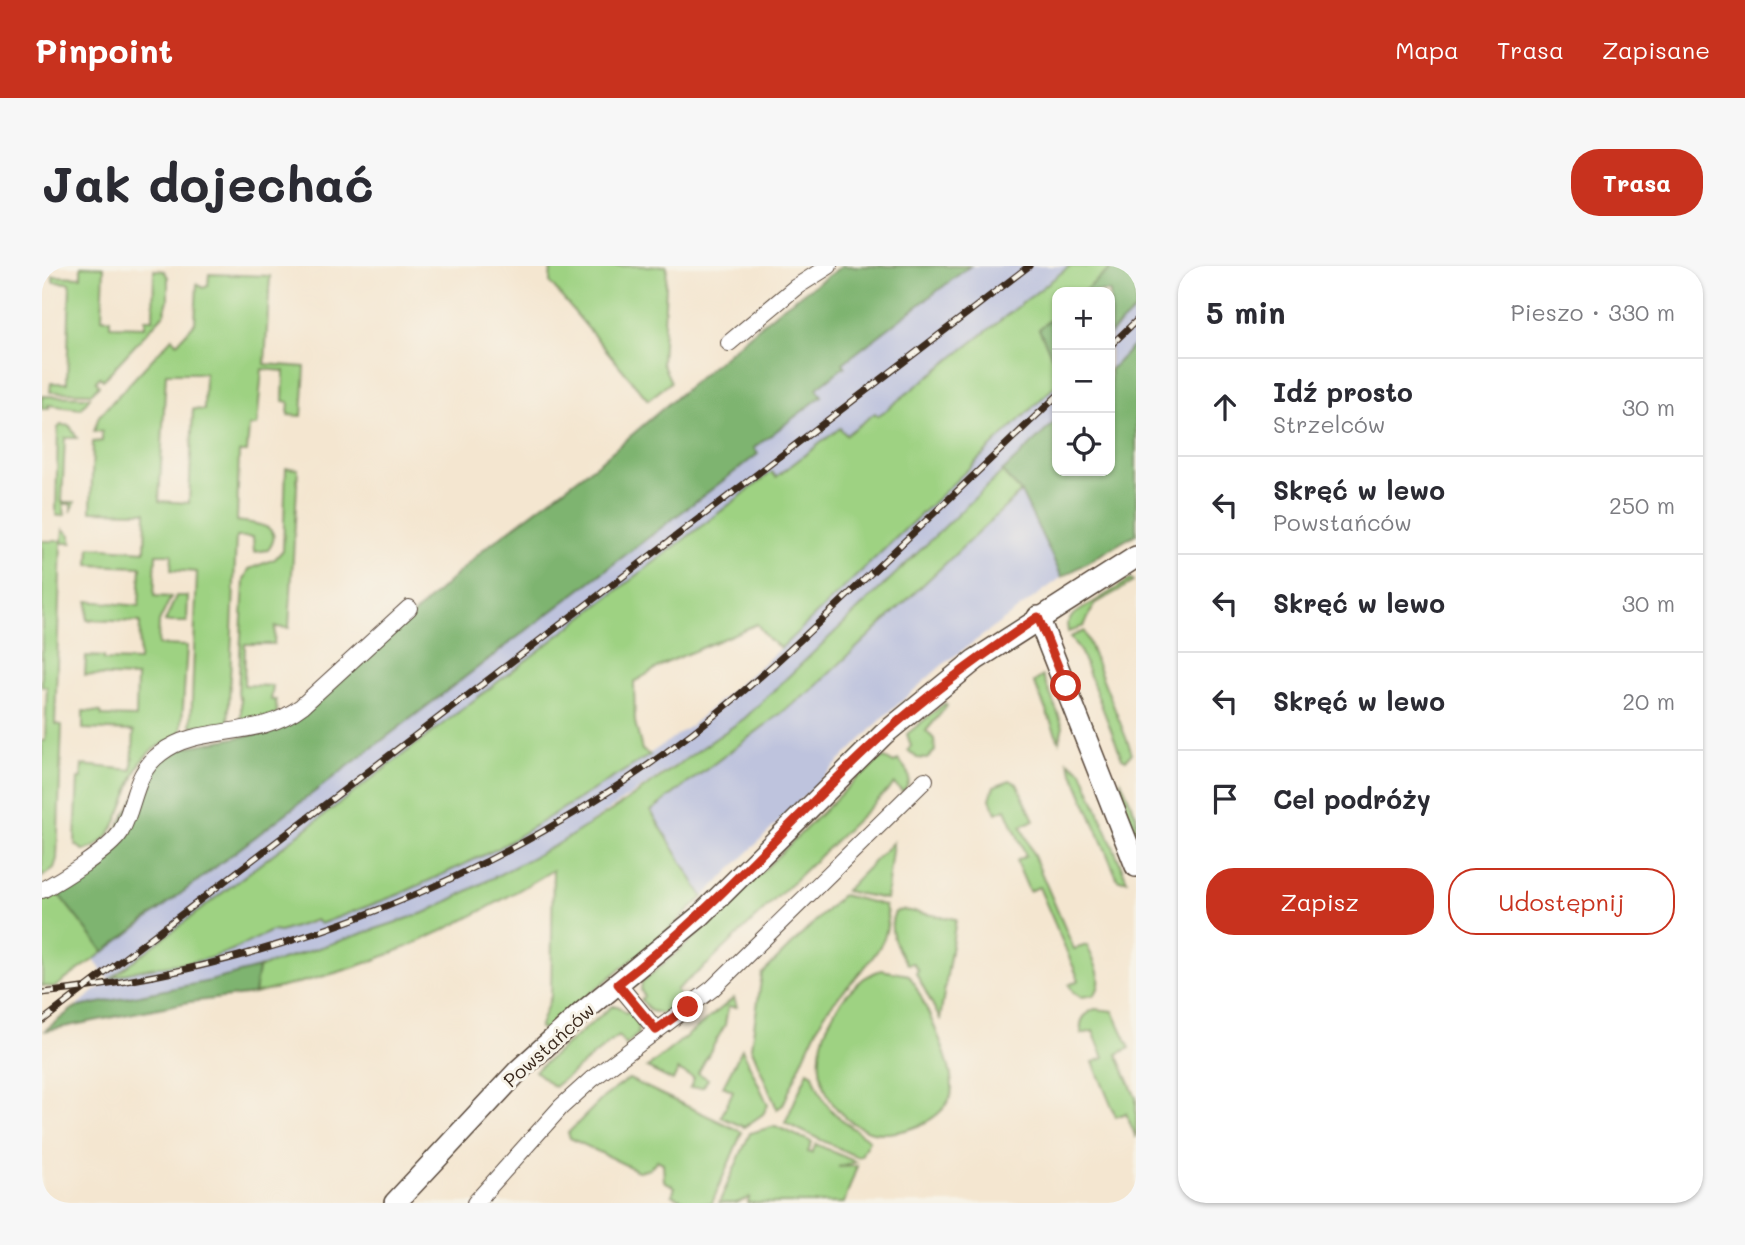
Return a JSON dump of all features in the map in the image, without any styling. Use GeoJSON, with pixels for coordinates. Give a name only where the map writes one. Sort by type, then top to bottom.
{"type":"FeatureCollection","features":[{"type":"Feature","properties":{"kind":"street"},"geometry":{"type":"LineString","coordinates":[[729,343],[796,287],[829,266]]}},
{"type":"Feature","properties":{"kind":"street","name":"Powstańców"},"geometry":{"type":"LineString","coordinates":[[395,1203],[519,1070],[700,916],[884,734],[943,685],[1038,617],[1136,557]]}},
{"type":"Feature","properties":{"kind":"street"},"geometry":{"type":"LineString","coordinates":[[42,890],[118,836],[142,773],[164,750],[193,739],[255,729],[279,721],[302,706],[409,608]]}},
{"type":"Feature","properties":{"kind":"street"},"geometry":{"type":"LineString","coordinates":[[1038,617],[1136,866]]}},
{"type":"Feature","properties":{"kind":"street"},"geometry":{"type":"LineString","coordinates":[[475,1203],[561,1107],[592,1079],[719,982],[925,779]]}},
{"type":"Feature","properties":{"kind":"street"},"geometry":{"type":"LineString","coordinates":[[618,984],[656,1030]]}},
{"type":"Feature","properties":{"kind":"shaded area"},"geometry":{"type":"Polygon","coordinates":[[[970,266],[1070,266],[878,416],[875,413],[846,435],[840,428],[775,477],[771,473],[113,976],[216,956],[272,931],[280,932],[368,907],[497,849],[608,782],[689,727],[781,648],[1052,389],[1052,425],[745,718],[558,844],[427,912],[322,949],[210,981],[74,1008],[109,980],[94,960],[757,454],[753,448],[822,396],[816,388],[845,367],[843,363],[970,266]]]}},
{"type":"Feature","properties":{"kind":"shaded area"},"geometry":{"type":"Polygon","coordinates":[[[1136,309],[1136,343],[1115,365],[1115,350],[1115,329],[1136,309]]]}},
{"type":"Feature","properties":{"kind":"shaded area"},"geometry":{"type":"Polygon","coordinates":[[[1021,492],[1062,577],[941,666],[886,715],[703,897],[650,811],[812,690],[1021,492]]]}},
{"type":"Feature","properties":{"kind":"green space"},"geometry":{"type":"Polygon","coordinates":[[[81,266],[104,267],[102,318],[110,319],[110,326],[145,327],[145,319],[153,319],[154,270],[164,271],[168,277],[168,300],[164,314],[103,380],[100,377],[96,381],[99,385],[92,393],[50,392],[51,383],[67,383],[70,283],[53,282],[53,276],[81,277],[81,266]]]}},
{"type":"Feature","properties":{"kind":"green space"},"geometry":{"type":"Polygon","coordinates":[[[551,266],[667,266],[662,363],[671,382],[648,400],[550,283],[551,266]]]}},
{"type":"Feature","properties":{"kind":"green space"},"geometry":{"type":"Polygon","coordinates":[[[842,266],[970,266],[843,363],[845,366],[817,388],[822,396],[754,448],[758,454],[104,952],[56,891],[99,860],[153,766],[181,748],[267,732],[311,705],[373,652],[484,549],[601,461],[780,309],[842,266]]]}},
{"type":"Feature","properties":{"kind":"green space"},"geometry":{"type":"Polygon","coordinates":[[[1070,266],[1114,266],[1089,287],[1052,287],[1052,318],[1039,329],[1052,356],[1052,389],[781,648],[768,639],[757,624],[666,663],[634,682],[635,722],[642,750],[650,755],[497,849],[400,894],[320,924],[316,920],[280,932],[272,931],[215,956],[110,979],[772,472],[776,477],[840,428],[846,435],[875,413],[878,416],[1070,266]]]}},
{"type":"Feature","properties":{"kind":"green space"},"geometry":{"type":"Polygon","coordinates":[[[1114,266],[1136,266],[1136,309],[1115,329],[1115,287],[1089,287],[1114,266]]]}},
{"type":"Feature","properties":{"kind":"green space"},"geometry":{"type":"Polygon","coordinates":[[[209,274],[270,276],[265,364],[305,367],[302,416],[288,415],[289,402],[283,401],[284,371],[262,369],[257,426],[249,426],[247,452],[239,452],[237,521],[266,527],[271,530],[273,542],[268,550],[254,552],[253,537],[236,537],[228,728],[201,732],[201,725],[191,726],[197,572],[171,570],[172,554],[156,554],[154,596],[171,597],[159,622],[158,645],[187,646],[181,737],[156,747],[144,758],[137,768],[114,826],[96,846],[83,850],[76,845],[75,839],[78,779],[81,779],[82,765],[132,770],[134,731],[83,729],[83,711],[101,712],[102,716],[136,717],[137,677],[85,675],[86,656],[104,657],[104,660],[139,661],[140,622],[87,620],[88,601],[139,606],[141,567],[89,565],[90,547],[145,551],[146,512],[91,511],[93,442],[102,441],[102,432],[94,431],[99,416],[172,338],[177,343],[195,323],[197,284],[203,288],[208,286],[209,274]],[[166,373],[159,501],[189,503],[193,409],[204,410],[205,373],[166,373]]]}},
{"type":"Feature","properties":{"kind":"green space"},"geometry":{"type":"Polygon","coordinates":[[[1052,318],[1052,356],[1039,329],[1052,318]]]}},
{"type":"Feature","properties":{"kind":"green space"},"geometry":{"type":"Polygon","coordinates":[[[1136,343],[1136,534],[1062,577],[1021,492],[1002,472],[1052,425],[1052,476],[1115,476],[1115,365],[1136,343]]]}},
{"type":"Feature","properties":{"kind":"green space"},"geometry":{"type":"Polygon","coordinates":[[[42,396],[90,397],[81,409],[48,405],[49,409],[42,409],[42,396]]]}},
{"type":"Feature","properties":{"kind":"green space"},"geometry":{"type":"Polygon","coordinates":[[[61,425],[70,426],[77,438],[65,438],[62,502],[75,502],[71,512],[71,504],[63,504],[65,515],[58,516],[58,428],[61,425]]]}},
{"type":"Feature","properties":{"kind":"green space"},"geometry":{"type":"Polygon","coordinates":[[[286,468],[298,469],[289,628],[275,627],[274,644],[245,644],[244,685],[273,686],[271,700],[276,700],[277,714],[241,726],[241,700],[238,693],[244,580],[249,569],[275,559],[283,550],[286,468]]]}},
{"type":"Feature","properties":{"kind":"green space"},"geometry":{"type":"Polygon","coordinates":[[[1002,472],[1021,492],[812,690],[651,811],[703,897],[664,934],[545,1030],[539,1028],[551,996],[553,870],[463,920],[393,953],[341,972],[254,994],[258,968],[427,912],[558,844],[620,805],[745,718],[1002,472]]]}},
{"type":"Feature","properties":{"kind":"green space"},"geometry":{"type":"Polygon","coordinates":[[[63,529],[70,535],[72,543],[61,543],[55,724],[62,725],[57,859],[54,868],[42,877],[42,741],[45,741],[47,687],[42,686],[42,541],[62,541],[63,529]]]}},
{"type":"Feature","properties":{"kind":"green space"},"geometry":{"type":"Polygon","coordinates":[[[1131,579],[1133,582],[1095,604],[1084,626],[1068,632],[1067,624],[1073,615],[1131,579]]]}},
{"type":"Feature","properties":{"kind":"green space"},"geometry":{"type":"Polygon","coordinates":[[[176,596],[188,596],[187,622],[165,622],[176,596]]]}},
{"type":"Feature","properties":{"kind":"green space"},"geometry":{"type":"Polygon","coordinates":[[[1084,631],[1132,753],[1126,760],[1122,758],[1081,653],[1070,637],[1084,631]]]}},
{"type":"Feature","properties":{"kind":"green space"},"geometry":{"type":"Polygon","coordinates":[[[1043,676],[1063,726],[1059,741],[1034,682],[1043,676]]]}},
{"type":"Feature","properties":{"kind":"green space"},"geometry":{"type":"Polygon","coordinates":[[[945,703],[947,706],[926,731],[934,739],[935,751],[927,759],[917,758],[908,750],[911,746],[907,734],[945,703]]]}},
{"type":"Feature","properties":{"kind":"green space"},"geometry":{"type":"Polygon","coordinates":[[[885,758],[894,763],[898,760],[907,771],[909,779],[903,792],[894,784],[709,963],[676,990],[683,1001],[664,1014],[651,1011],[641,1000],[644,996],[641,990],[642,982],[702,931],[875,760],[885,758]]]}},
{"type":"Feature","properties":{"kind":"green space"},"geometry":{"type":"Polygon","coordinates":[[[1068,761],[1082,771],[1127,880],[1118,880],[1068,761]]]}},
{"type":"Feature","properties":{"kind":"green space"},"geometry":{"type":"Polygon","coordinates":[[[1010,780],[1017,784],[1034,820],[1021,826],[1074,949],[1087,945],[1095,964],[1099,983],[1094,995],[1082,997],[1074,993],[1069,985],[1079,980],[1039,887],[1029,891],[1016,861],[1026,856],[1006,809],[996,813],[990,799],[994,786],[1010,780]]]}},
{"type":"Feature","properties":{"kind":"green space"},"geometry":{"type":"Polygon","coordinates":[[[1121,781],[1136,815],[1136,837],[1119,789],[1121,781]]]}},
{"type":"Feature","properties":{"kind":"green space"},"geometry":{"type":"Polygon","coordinates":[[[893,842],[886,899],[845,891],[893,842]]]}},
{"type":"Feature","properties":{"kind":"green space"},"geometry":{"type":"Polygon","coordinates":[[[56,891],[104,952],[55,987],[42,986],[42,897],[56,891]]]}},
{"type":"Feature","properties":{"kind":"green space"},"geometry":{"type":"Polygon","coordinates":[[[842,895],[884,905],[888,920],[885,935],[868,964],[824,1015],[783,1105],[777,1109],[751,1047],[762,974],[842,895]]]}},
{"type":"Feature","properties":{"kind":"green space"},"geometry":{"type":"Polygon","coordinates":[[[903,910],[956,919],[940,1019],[916,973],[918,970],[913,963],[907,964],[894,939],[893,918],[895,912],[903,910]]]}},
{"type":"Feature","properties":{"kind":"green space"},"geometry":{"type":"Polygon","coordinates":[[[258,968],[254,994],[189,1002],[44,1031],[74,1008],[210,981],[258,968]]]}},
{"type":"Feature","properties":{"kind":"green space"},"geometry":{"type":"Polygon","coordinates":[[[881,970],[909,975],[914,983],[944,1050],[952,1088],[949,1100],[931,1119],[919,1126],[891,1133],[866,1130],[851,1122],[830,1098],[820,1069],[823,1038],[833,1014],[857,984],[881,970]]]}},
{"type":"Feature","properties":{"kind":"green space"},"geometry":{"type":"Polygon","coordinates":[[[734,998],[737,1007],[728,1007],[725,1025],[698,1073],[708,1079],[703,1087],[690,1088],[694,1078],[678,1070],[673,1081],[647,1068],[734,998]]]}},
{"type":"Feature","properties":{"kind":"green space"},"geometry":{"type":"Polygon","coordinates":[[[612,1006],[618,1006],[626,1013],[630,1010],[639,1022],[638,1034],[626,1045],[618,1036],[554,1087],[535,1071],[612,1006]]]}},
{"type":"Feature","properties":{"kind":"green space"},"geometry":{"type":"Polygon","coordinates":[[[1095,1009],[1113,1011],[1130,1048],[1117,1054],[1136,1098],[1136,1138],[1126,1113],[1116,1117],[1093,1062],[1104,1058],[1093,1031],[1082,1034],[1083,1019],[1095,1009]]]}},
{"type":"Feature","properties":{"kind":"green space"},"geometry":{"type":"Polygon","coordinates":[[[742,1049],[768,1105],[763,1114],[744,1127],[721,1117],[733,1091],[723,1086],[742,1049]]]}},
{"type":"Feature","properties":{"kind":"green space"},"geometry":{"type":"Polygon","coordinates":[[[808,1071],[813,1074],[822,1097],[834,1113],[869,1140],[861,1156],[857,1157],[785,1123],[808,1071]]]}},
{"type":"Feature","properties":{"kind":"green space"},"geometry":{"type":"Polygon","coordinates":[[[629,1079],[742,1132],[712,1203],[690,1203],[672,1195],[675,1187],[664,1181],[663,1163],[657,1160],[649,1169],[638,1171],[570,1138],[568,1133],[604,1097],[629,1079]]]}},
{"type":"Feature","properties":{"kind":"green space"},"geometry":{"type":"Polygon","coordinates":[[[775,1126],[812,1142],[808,1152],[812,1153],[816,1144],[856,1162],[838,1167],[857,1166],[844,1203],[748,1203],[749,1198],[736,1203],[719,1203],[750,1133],[775,1126]]]}},
{"type":"Feature","properties":{"kind":"railway"},"geometry":{"type":"LineString","coordinates":[[42,1021],[1029,266]]}},
{"type":"Feature","properties":{"kind":"railway"},"geometry":{"type":"LineString","coordinates":[[1115,341],[1136,321]]}},
{"type":"Feature","properties":{"kind":"railway"},"geometry":{"type":"LineString","coordinates":[[42,993],[129,981],[216,962],[301,937],[385,907],[466,872],[544,830],[620,784],[692,733],[738,696],[804,637],[1052,401]]}},
{"type":"Feature","properties":{"kind":"route"},"geometry":{"type":"LineString","coordinates":[[688,1007],[656,1030],[618,984],[700,916],[884,734],[932,693],[1038,617],[1066,686]]}}]}
